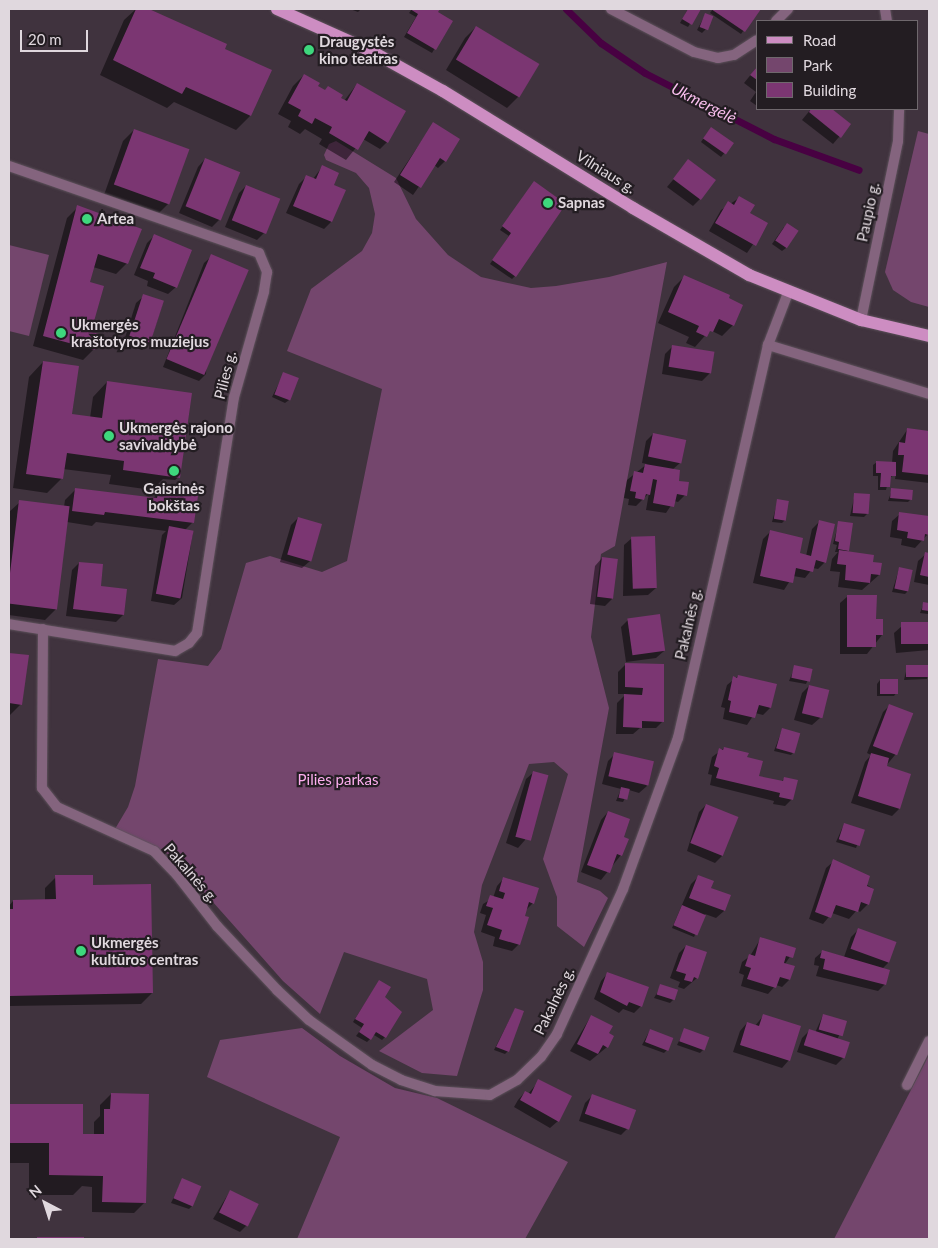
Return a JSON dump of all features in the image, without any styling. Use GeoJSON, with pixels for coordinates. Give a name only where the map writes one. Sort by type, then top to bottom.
{"type":"FeatureCollection","features":[{"type":"Feature","properties":{"kind":"main road","name":"Vilniaus g."},"geometry":{"type":"LineString","coordinates":[[277,9],[371,51],[444,91],[633,208],[749,275],[788,293],[861,320],[929,336]]}},
{"type":"Feature","properties":{"kind":"street"},"geometry":{"type":"LineString","coordinates":[[611,9],[694,52],[718,58],[734,55],[756,41]]}},
{"type":"Feature","properties":{"kind":"street"},"geometry":{"type":"LineString","coordinates":[[777,20],[788,9]]}},
{"type":"Feature","properties":{"kind":"street","name":"Paupio g."},"geometry":{"type":"LineString","coordinates":[[861,320],[898,141],[898,110]]}},
{"type":"Feature","properties":{"kind":"street","name":"Pilies g."},"geometry":{"type":"LineString","coordinates":[[9,166],[259,253],[267,272],[264,292],[234,397],[197,633],[189,643],[175,650],[9,624]]}},
{"type":"Feature","properties":{"kind":"street","name":"Pakalnės g."},"geometry":{"type":"LineString","coordinates":[[43,629],[42,788],[57,807],[154,851],[177,875],[216,926],[277,990],[309,1020],[372,1065],[401,1080],[466,1096],[490,1095],[517,1080],[541,1057],[557,1034],[623,889],[678,738],[768,345],[788,293]]}},
{"type":"Feature","properties":{"kind":"street"},"geometry":{"type":"LineString","coordinates":[[768,345],[929,394]]}},
{"type":"Feature","properties":{"kind":"street"},"geometry":{"type":"LineString","coordinates":[[907,1085],[929,1041]]}},
{"type":"Feature","properties":{"kind":"green space"},"geometry":{"type":"Polygon","coordinates":[[[918,131],[929,134],[929,307],[911,302],[893,290],[885,272],[918,131]]]}},
{"type":"Feature","properties":{"kind":"green space","name":"Pilies parkas"},"geometry":{"type":"Polygon","coordinates":[[[336,141],[396,178],[416,219],[448,255],[481,277],[531,288],[556,286],[609,277],[667,262],[615,546],[601,554],[591,637],[609,708],[577,882],[600,891],[608,898],[584,947],[557,926],[557,897],[543,859],[568,774],[554,762],[529,764],[482,885],[474,932],[483,962],[483,990],[457,1076],[422,1073],[379,1051],[433,1010],[427,979],[344,952],[320,1014],[283,981],[172,856],[115,829],[128,807],[135,786],[158,659],[208,666],[221,649],[246,563],[270,556],[322,572],[347,561],[382,389],[287,351],[311,289],[362,251],[372,233],[375,214],[369,188],[356,173],[326,160],[324,155],[329,144],[336,141]]]}},
{"type":"Feature","properties":{"kind":"green space"},"geometry":{"type":"Polygon","coordinates":[[[9,245],[49,255],[29,336],[9,331],[9,245]]]}},
{"type":"Feature","properties":{"kind":"green space"},"geometry":{"type":"Polygon","coordinates":[[[302,1028],[340,1056],[395,1088],[437,1098],[568,1162],[525,1239],[297,1239],[340,1137],[207,1077],[220,1040],[302,1028]]]}},
{"type":"Feature","properties":{"kind":"green space"},"geometry":{"type":"Polygon","coordinates":[[[929,1055],[929,1239],[834,1239],[929,1055]]]}},
{"type":"Feature","properties":{"kind":"building"},"geometry":{"type":"Polygon","coordinates":[[[136,9],[149,9],[227,44],[225,49],[272,70],[251,116],[186,87],[182,94],[113,60],[136,9]]]}},
{"type":"Feature","properties":{"kind":"building"},"geometry":{"type":"Polygon","coordinates":[[[410,9],[440,9],[438,12],[453,21],[436,50],[407,33],[418,14],[410,9]]]}},
{"type":"Feature","properties":{"kind":"building"},"geometry":{"type":"Polygon","coordinates":[[[688,9],[701,9],[692,25],[682,19],[688,9]]]}},
{"type":"Feature","properties":{"kind":"building"},"geometry":{"type":"Polygon","coordinates":[[[711,9],[761,9],[745,32],[711,9]]]}},
{"type":"Feature","properties":{"kind":"building"},"geometry":{"type":"Polygon","coordinates":[[[705,13],[713,16],[708,30],[700,27],[705,13]]]}},
{"type":"Feature","properties":{"kind":"building"},"geometry":{"type":"Polygon","coordinates":[[[476,26],[539,64],[519,98],[456,59],[476,26]]]}},
{"type":"Feature","properties":{"kind":"building"},"geometry":{"type":"Polygon","coordinates":[[[756,68],[756,79],[750,75],[756,68]]]}},
{"type":"Feature","properties":{"kind":"building"},"geometry":{"type":"Polygon","coordinates":[[[304,74],[320,83],[318,86],[325,90],[328,86],[343,95],[341,98],[347,101],[357,83],[406,111],[388,143],[369,131],[358,150],[329,133],[332,127],[315,118],[312,124],[298,116],[301,110],[288,103],[304,74]]]}},
{"type":"Feature","properties":{"kind":"building"},"geometry":{"type":"Polygon","coordinates":[[[810,110],[833,110],[851,124],[841,138],[809,112],[810,110]]]}},
{"type":"Feature","properties":{"kind":"building"},"geometry":{"type":"Polygon","coordinates":[[[433,122],[460,139],[446,162],[440,158],[421,188],[400,175],[433,122]]]}},
{"type":"Feature","properties":{"kind":"building"},"geometry":{"type":"Polygon","coordinates":[[[711,127],[734,143],[726,155],[703,138],[711,127]]]}},
{"type":"Feature","properties":{"kind":"building"},"geometry":{"type":"Polygon","coordinates":[[[134,129],[189,149],[169,205],[114,184],[134,129]]]}},
{"type":"Feature","properties":{"kind":"building"},"geometry":{"type":"Polygon","coordinates":[[[205,158],[240,172],[221,220],[186,206],[205,158]]]}},
{"type":"Feature","properties":{"kind":"building"},"geometry":{"type":"Polygon","coordinates":[[[688,159],[716,180],[701,200],[673,179],[688,159]]]}},
{"type":"Feature","properties":{"kind":"building"},"geometry":{"type":"Polygon","coordinates":[[[322,165],[339,173],[334,185],[346,190],[332,222],[293,206],[306,175],[316,179],[322,165]]]}},
{"type":"Feature","properties":{"kind":"building"},"geometry":{"type":"Polygon","coordinates":[[[534,181],[566,204],[516,277],[492,260],[511,233],[502,226],[534,181]]]}},
{"type":"Feature","properties":{"kind":"building"},"geometry":{"type":"Polygon","coordinates":[[[246,185],[280,199],[266,234],[232,220],[246,185]]]}},
{"type":"Feature","properties":{"kind":"building"},"geometry":{"type":"Polygon","coordinates":[[[739,196],[755,205],[750,213],[768,223],[756,246],[715,223],[728,201],[734,205],[739,196]]]}},
{"type":"Feature","properties":{"kind":"building"},"geometry":{"type":"Polygon","coordinates":[[[77,205],[142,229],[128,264],[98,254],[90,282],[104,286],[91,332],[99,334],[95,350],[43,336],[77,205]]]}},
{"type":"Feature","properties":{"kind":"building"},"geometry":{"type":"Polygon","coordinates":[[[787,223],[799,231],[787,248],[775,240],[787,223]]]}},
{"type":"Feature","properties":{"kind":"building"},"geometry":{"type":"Polygon","coordinates":[[[154,234],[192,250],[177,288],[153,278],[155,273],[140,268],[154,234]]]}},
{"type":"Feature","properties":{"kind":"building"},"geometry":{"type":"Polygon","coordinates":[[[211,254],[249,270],[204,375],[166,359],[211,254]]]}},
{"type":"Feature","properties":{"kind":"building"},"geometry":{"type":"Polygon","coordinates":[[[684,275],[730,295],[729,298],[743,305],[734,326],[719,319],[713,332],[710,331],[707,337],[696,332],[699,326],[668,312],[684,275]]]}},
{"type":"Feature","properties":{"kind":"building"},"geometry":{"type":"Polygon","coordinates":[[[143,294],[164,301],[150,343],[129,336],[143,294]]]}},
{"type":"Feature","properties":{"kind":"building"},"geometry":{"type":"Polygon","coordinates":[[[672,345],[714,352],[711,373],[669,367],[672,345]]]}},
{"type":"Feature","properties":{"kind":"building","name":"Ukmergės rajono savivaldybė"},"geometry":{"type":"Polygon","coordinates":[[[43,361],[79,366],[72,414],[102,418],[107,381],[192,393],[180,478],[123,470],[124,461],[67,453],[63,479],[26,474],[43,361]]]}},
{"type":"Feature","properties":{"kind":"building"},"geometry":{"type":"Polygon","coordinates":[[[283,372],[299,378],[290,400],[274,394],[283,372]]]}},
{"type":"Feature","properties":{"kind":"building"},"geometry":{"type":"Polygon","coordinates":[[[907,428],[929,431],[929,475],[902,472],[904,455],[898,455],[899,442],[905,443],[907,428]]]}},
{"type":"Feature","properties":{"kind":"building"},"geometry":{"type":"Polygon","coordinates":[[[653,433],[686,440],[681,464],[648,456],[653,433]]]}},
{"type":"Feature","properties":{"kind":"building"},"geometry":{"type":"Polygon","coordinates":[[[876,461],[896,462],[896,476],[891,476],[890,487],[880,487],[881,473],[876,473],[876,461]]]}},
{"type":"Feature","properties":{"kind":"building"},"geometry":{"type":"Polygon","coordinates":[[[645,464],[680,470],[679,481],[689,482],[687,496],[677,494],[674,507],[653,503],[657,480],[653,479],[650,495],[646,494],[644,500],[635,498],[636,492],[630,491],[634,471],[643,473],[645,464]]]}},
{"type":"Feature","properties":{"kind":"building"},"geometry":{"type":"Polygon","coordinates":[[[75,488],[157,498],[158,491],[198,496],[194,523],[105,512],[104,515],[72,511],[75,488]]]}},
{"type":"Feature","properties":{"kind":"building"},"geometry":{"type":"Polygon","coordinates":[[[891,488],[913,490],[912,500],[890,498],[891,488]]]}},
{"type":"Feature","properties":{"kind":"building"},"geometry":{"type":"Polygon","coordinates":[[[854,493],[870,494],[869,514],[853,513],[854,493]]]}},
{"type":"Feature","properties":{"kind":"building"},"geometry":{"type":"Polygon","coordinates":[[[777,499],[789,501],[786,521],[774,519],[777,499]]]}},
{"type":"Feature","properties":{"kind":"building"},"geometry":{"type":"Polygon","coordinates":[[[19,500],[70,506],[57,609],[9,604],[9,581],[19,500]]]}},
{"type":"Feature","properties":{"kind":"building"},"geometry":{"type":"Polygon","coordinates":[[[899,512],[929,516],[929,535],[925,534],[924,541],[907,538],[908,532],[897,530],[899,512]]]}},
{"type":"Feature","properties":{"kind":"building"},"geometry":{"type":"Polygon","coordinates":[[[298,517],[322,524],[311,561],[287,554],[298,517]]]}},
{"type":"Feature","properties":{"kind":"building"},"geometry":{"type":"Polygon","coordinates":[[[819,520],[835,524],[826,563],[816,560],[813,572],[796,568],[793,583],[760,576],[770,530],[803,538],[800,553],[811,556],[819,520]]]}},
{"type":"Feature","properties":{"kind":"building"},"geometry":{"type":"Polygon","coordinates":[[[838,521],[853,523],[849,551],[838,549],[839,542],[835,541],[838,521]]]}},
{"type":"Feature","properties":{"kind":"building"},"geometry":{"type":"Polygon","coordinates":[[[169,526],[194,531],[180,599],[156,594],[169,526]]]}},
{"type":"Feature","properties":{"kind":"building"},"geometry":{"type":"Polygon","coordinates":[[[655,536],[657,588],[633,589],[631,537],[655,536]]]}},
{"type":"Feature","properties":{"kind":"building"},"geometry":{"type":"Polygon","coordinates":[[[839,550],[874,555],[873,562],[882,563],[880,575],[871,574],[870,583],[845,580],[846,565],[837,564],[839,550]]]}},
{"type":"Feature","properties":{"kind":"building"},"geometry":{"type":"Polygon","coordinates":[[[925,552],[929,553],[929,577],[920,575],[925,552]]]}},
{"type":"Feature","properties":{"kind":"building"},"geometry":{"type":"Polygon","coordinates":[[[602,557],[618,559],[613,599],[597,597],[602,557]]]}},
{"type":"Feature","properties":{"kind":"building"},"geometry":{"type":"Polygon","coordinates":[[[79,562],[103,564],[101,586],[127,589],[124,615],[73,609],[79,562]]]}},
{"type":"Feature","properties":{"kind":"building"},"geometry":{"type":"Polygon","coordinates":[[[899,567],[913,570],[908,591],[894,589],[899,567]]]}},
{"type":"Feature","properties":{"kind":"building"},"geometry":{"type":"Polygon","coordinates":[[[847,595],[877,595],[876,619],[883,619],[883,635],[876,635],[876,647],[847,647],[847,595]]]}},
{"type":"Feature","properties":{"kind":"building"},"geometry":{"type":"Polygon","coordinates":[[[923,602],[929,603],[929,611],[922,610],[923,602]]]}},
{"type":"Feature","properties":{"kind":"building"},"geometry":{"type":"Polygon","coordinates":[[[660,614],[665,651],[632,655],[627,619],[660,614]]]}},
{"type":"Feature","properties":{"kind":"building"},"geometry":{"type":"Polygon","coordinates":[[[901,622],[929,622],[929,644],[901,644],[901,622]]]}},
{"type":"Feature","properties":{"kind":"building"},"geometry":{"type":"Polygon","coordinates":[[[9,653],[29,655],[22,705],[9,703],[9,653]]]}},
{"type":"Feature","properties":{"kind":"building"},"geometry":{"type":"Polygon","coordinates":[[[625,663],[664,664],[664,722],[642,721],[642,728],[623,727],[624,694],[642,695],[643,688],[625,687],[625,663]]]}},
{"type":"Feature","properties":{"kind":"building"},"geometry":{"type":"Polygon","coordinates":[[[794,665],[813,669],[810,682],[791,678],[794,665]]]}},
{"type":"Feature","properties":{"kind":"building"},"geometry":{"type":"Polygon","coordinates":[[[906,665],[929,665],[929,677],[906,677],[906,665]]]}},
{"type":"Feature","properties":{"kind":"building"},"geometry":{"type":"Polygon","coordinates":[[[738,675],[777,684],[771,708],[759,705],[755,718],[729,712],[731,701],[728,700],[733,676],[737,678],[738,675]]]}},
{"type":"Feature","properties":{"kind":"building"},"geometry":{"type":"Polygon","coordinates":[[[880,679],[898,679],[898,694],[880,694],[880,679]]]}},
{"type":"Feature","properties":{"kind":"building"},"geometry":{"type":"Polygon","coordinates":[[[809,685],[829,690],[822,718],[802,713],[809,685]]]}},
{"type":"Feature","properties":{"kind":"building"},"geometry":{"type":"Polygon","coordinates":[[[889,704],[913,713],[897,755],[873,746],[889,704]]]}},
{"type":"Feature","properties":{"kind":"building"},"geometry":{"type":"Polygon","coordinates":[[[782,728],[800,733],[794,753],[776,748],[782,728]]]}},
{"type":"Feature","properties":{"kind":"building"},"geometry":{"type":"Polygon","coordinates":[[[724,747],[749,753],[747,757],[763,761],[759,776],[783,781],[784,777],[798,780],[793,800],[779,797],[780,793],[716,778],[719,768],[714,766],[719,748],[723,750],[724,747]]]}},
{"type":"Feature","properties":{"kind":"building"},"geometry":{"type":"Polygon","coordinates":[[[614,752],[654,761],[648,786],[608,776],[614,752]]]}},
{"type":"Feature","properties":{"kind":"building"},"geometry":{"type":"Polygon","coordinates":[[[871,753],[889,758],[887,766],[911,774],[900,809],[858,796],[871,753]]]}},
{"type":"Feature","properties":{"kind":"building"},"geometry":{"type":"Polygon","coordinates":[[[533,771],[548,775],[531,841],[515,837],[533,771]]]}},
{"type":"Feature","properties":{"kind":"building"},"geometry":{"type":"Polygon","coordinates":[[[621,787],[630,789],[627,800],[619,798],[621,787]]]}},
{"type":"Feature","properties":{"kind":"building"},"geometry":{"type":"Polygon","coordinates":[[[706,804],[738,817],[723,856],[690,843],[706,804]]]}},
{"type":"Feature","properties":{"kind":"building"},"geometry":{"type":"Polygon","coordinates":[[[608,811],[630,819],[624,837],[629,839],[622,856],[617,854],[610,873],[587,865],[608,811]]]}},
{"type":"Feature","properties":{"kind":"building"},"geometry":{"type":"Polygon","coordinates":[[[844,823],[865,830],[860,846],[839,839],[844,823]]]}},
{"type":"Feature","properties":{"kind":"building"},"geometry":{"type":"Polygon","coordinates":[[[833,859],[870,876],[867,886],[874,889],[869,905],[861,902],[858,912],[836,905],[831,918],[815,912],[833,859]]]}},
{"type":"Feature","properties":{"kind":"building","name":"Ukmergės kultūros centras"},"geometry":{"type":"Polygon","coordinates":[[[55,875],[93,875],[93,885],[151,884],[153,993],[9,996],[9,909],[13,909],[13,900],[56,899],[55,875]]]}},
{"type":"Feature","properties":{"kind":"building"},"geometry":{"type":"Polygon","coordinates":[[[698,875],[714,881],[711,888],[731,895],[725,911],[689,898],[698,875]]]}},
{"type":"Feature","properties":{"kind":"building"},"geometry":{"type":"Polygon","coordinates":[[[503,877],[539,888],[534,904],[529,902],[525,916],[529,917],[520,945],[499,939],[502,930],[487,925],[493,908],[486,906],[490,895],[503,899],[505,893],[499,891],[503,877]]]}},
{"type":"Feature","properties":{"kind":"building"},"geometry":{"type":"Polygon","coordinates":[[[682,905],[706,915],[697,935],[673,925],[682,905]]]}},
{"type":"Feature","properties":{"kind":"building"},"geometry":{"type":"Polygon","coordinates":[[[858,928],[897,942],[889,963],[850,949],[858,928]]]}},
{"type":"Feature","properties":{"kind":"building"},"geometry":{"type":"Polygon","coordinates":[[[760,937],[796,948],[793,958],[786,956],[784,963],[795,966],[790,980],[780,977],[776,988],[747,979],[751,968],[745,966],[749,954],[755,956],[760,937]]]}},
{"type":"Feature","properties":{"kind":"building"},"geometry":{"type":"Polygon","coordinates":[[[686,945],[707,952],[698,979],[694,977],[692,982],[684,980],[686,974],[676,971],[686,945]]]}},
{"type":"Feature","properties":{"kind":"building"},"geometry":{"type":"Polygon","coordinates":[[[822,950],[890,970],[886,985],[823,969],[825,959],[820,958],[822,950]]]}},
{"type":"Feature","properties":{"kind":"building"},"geometry":{"type":"Polygon","coordinates":[[[607,972],[649,987],[642,1007],[629,1002],[627,1006],[600,992],[607,972]]]}},
{"type":"Feature","properties":{"kind":"building"},"geometry":{"type":"Polygon","coordinates":[[[379,980],[391,987],[385,997],[402,1012],[386,1038],[376,1032],[371,1040],[359,1032],[364,1024],[355,1019],[379,980]]]}},
{"type":"Feature","properties":{"kind":"building"},"geometry":{"type":"Polygon","coordinates":[[[660,984],[678,990],[675,1000],[657,994],[660,984]]]}},
{"type":"Feature","properties":{"kind":"building"},"geometry":{"type":"Polygon","coordinates":[[[515,1008],[524,1011],[509,1052],[496,1047],[515,1008]]]}},
{"type":"Feature","properties":{"kind":"building"},"geometry":{"type":"Polygon","coordinates":[[[763,1014],[801,1026],[790,1061],[740,1045],[747,1022],[759,1026],[763,1014]]]}},
{"type":"Feature","properties":{"kind":"building"},"geometry":{"type":"Polygon","coordinates":[[[823,1014],[847,1021],[843,1036],[819,1029],[823,1014]]]}},
{"type":"Feature","properties":{"kind":"building"},"geometry":{"type":"Polygon","coordinates":[[[591,1015],[613,1026],[609,1033],[614,1036],[608,1048],[603,1045],[598,1054],[577,1044],[591,1015]]]}},
{"type":"Feature","properties":{"kind":"building"},"geometry":{"type":"Polygon","coordinates":[[[684,1028],[709,1037],[705,1050],[679,1041],[684,1028]]]}},
{"type":"Feature","properties":{"kind":"building"},"geometry":{"type":"Polygon","coordinates":[[[650,1029],[673,1038],[668,1051],[645,1042],[650,1029]]]}},
{"type":"Feature","properties":{"kind":"building"},"geometry":{"type":"Polygon","coordinates":[[[809,1029],[850,1042],[845,1058],[804,1045],[809,1029]]]}},
{"type":"Feature","properties":{"kind":"building"},"geometry":{"type":"Polygon","coordinates":[[[538,1079],[572,1096],[559,1122],[520,1100],[525,1091],[531,1094],[538,1079]]]}},
{"type":"Feature","properties":{"kind":"building"},"geometry":{"type":"Polygon","coordinates":[[[111,1093],[149,1094],[146,1203],[102,1202],[103,1176],[49,1175],[49,1143],[9,1143],[9,1104],[83,1104],[83,1134],[104,1134],[104,1109],[110,1109],[111,1093]]]}},
{"type":"Feature","properties":{"kind":"building"},"geometry":{"type":"Polygon","coordinates":[[[592,1094],[636,1110],[629,1130],[585,1114],[592,1094]]]}},
{"type":"Feature","properties":{"kind":"building"},"geometry":{"type":"Polygon","coordinates":[[[182,1178],[201,1186],[193,1206],[173,1198],[182,1178]]]}},
{"type":"Feature","properties":{"kind":"building"},"geometry":{"type":"Polygon","coordinates":[[[230,1190],[259,1204],[248,1226],[219,1212],[230,1190]]]}},
{"type":"Feature","properties":{"kind":"building"},"geometry":{"type":"Polygon","coordinates":[[[37,1237],[84,1237],[84,1239],[37,1239],[37,1237]]]}},
{"type":"Feature","properties":{"kind":"waterway","name":"Ukmergėlė"},"geometry":{"type":"LineString","coordinates":[[566,9],[601,43],[645,73],[774,139],[859,170]]}},
{"type":"Feature","properties":{"kind":"place","name":"Draugystės kino teatras"},"geometry":{"type":"Point","coordinates":[309,50]}},
{"type":"Feature","properties":{"kind":"place","name":"Sapnas"},"geometry":{"type":"Point","coordinates":[548,203]}},
{"type":"Feature","properties":{"kind":"place","name":"Artea"},"geometry":{"type":"Point","coordinates":[87,219]}},
{"type":"Feature","properties":{"kind":"place","name":"Ukmergės kraštotyros muziejus"},"geometry":{"type":"Point","coordinates":[61,333]}},
{"type":"Feature","properties":{"kind":"place","name":"Ukmergės rajono savivaldybė"},"geometry":{"type":"Point","coordinates":[109,436]}},
{"type":"Feature","properties":{"kind":"place","name":"Gaisrinės bokštas"},"geometry":{"type":"Point","coordinates":[174,471]}},
{"type":"Feature","properties":{"kind":"place","name":"Ukmergės kultūros centras"},"geometry":{"type":"Point","coordinates":[81,951]}}]}
